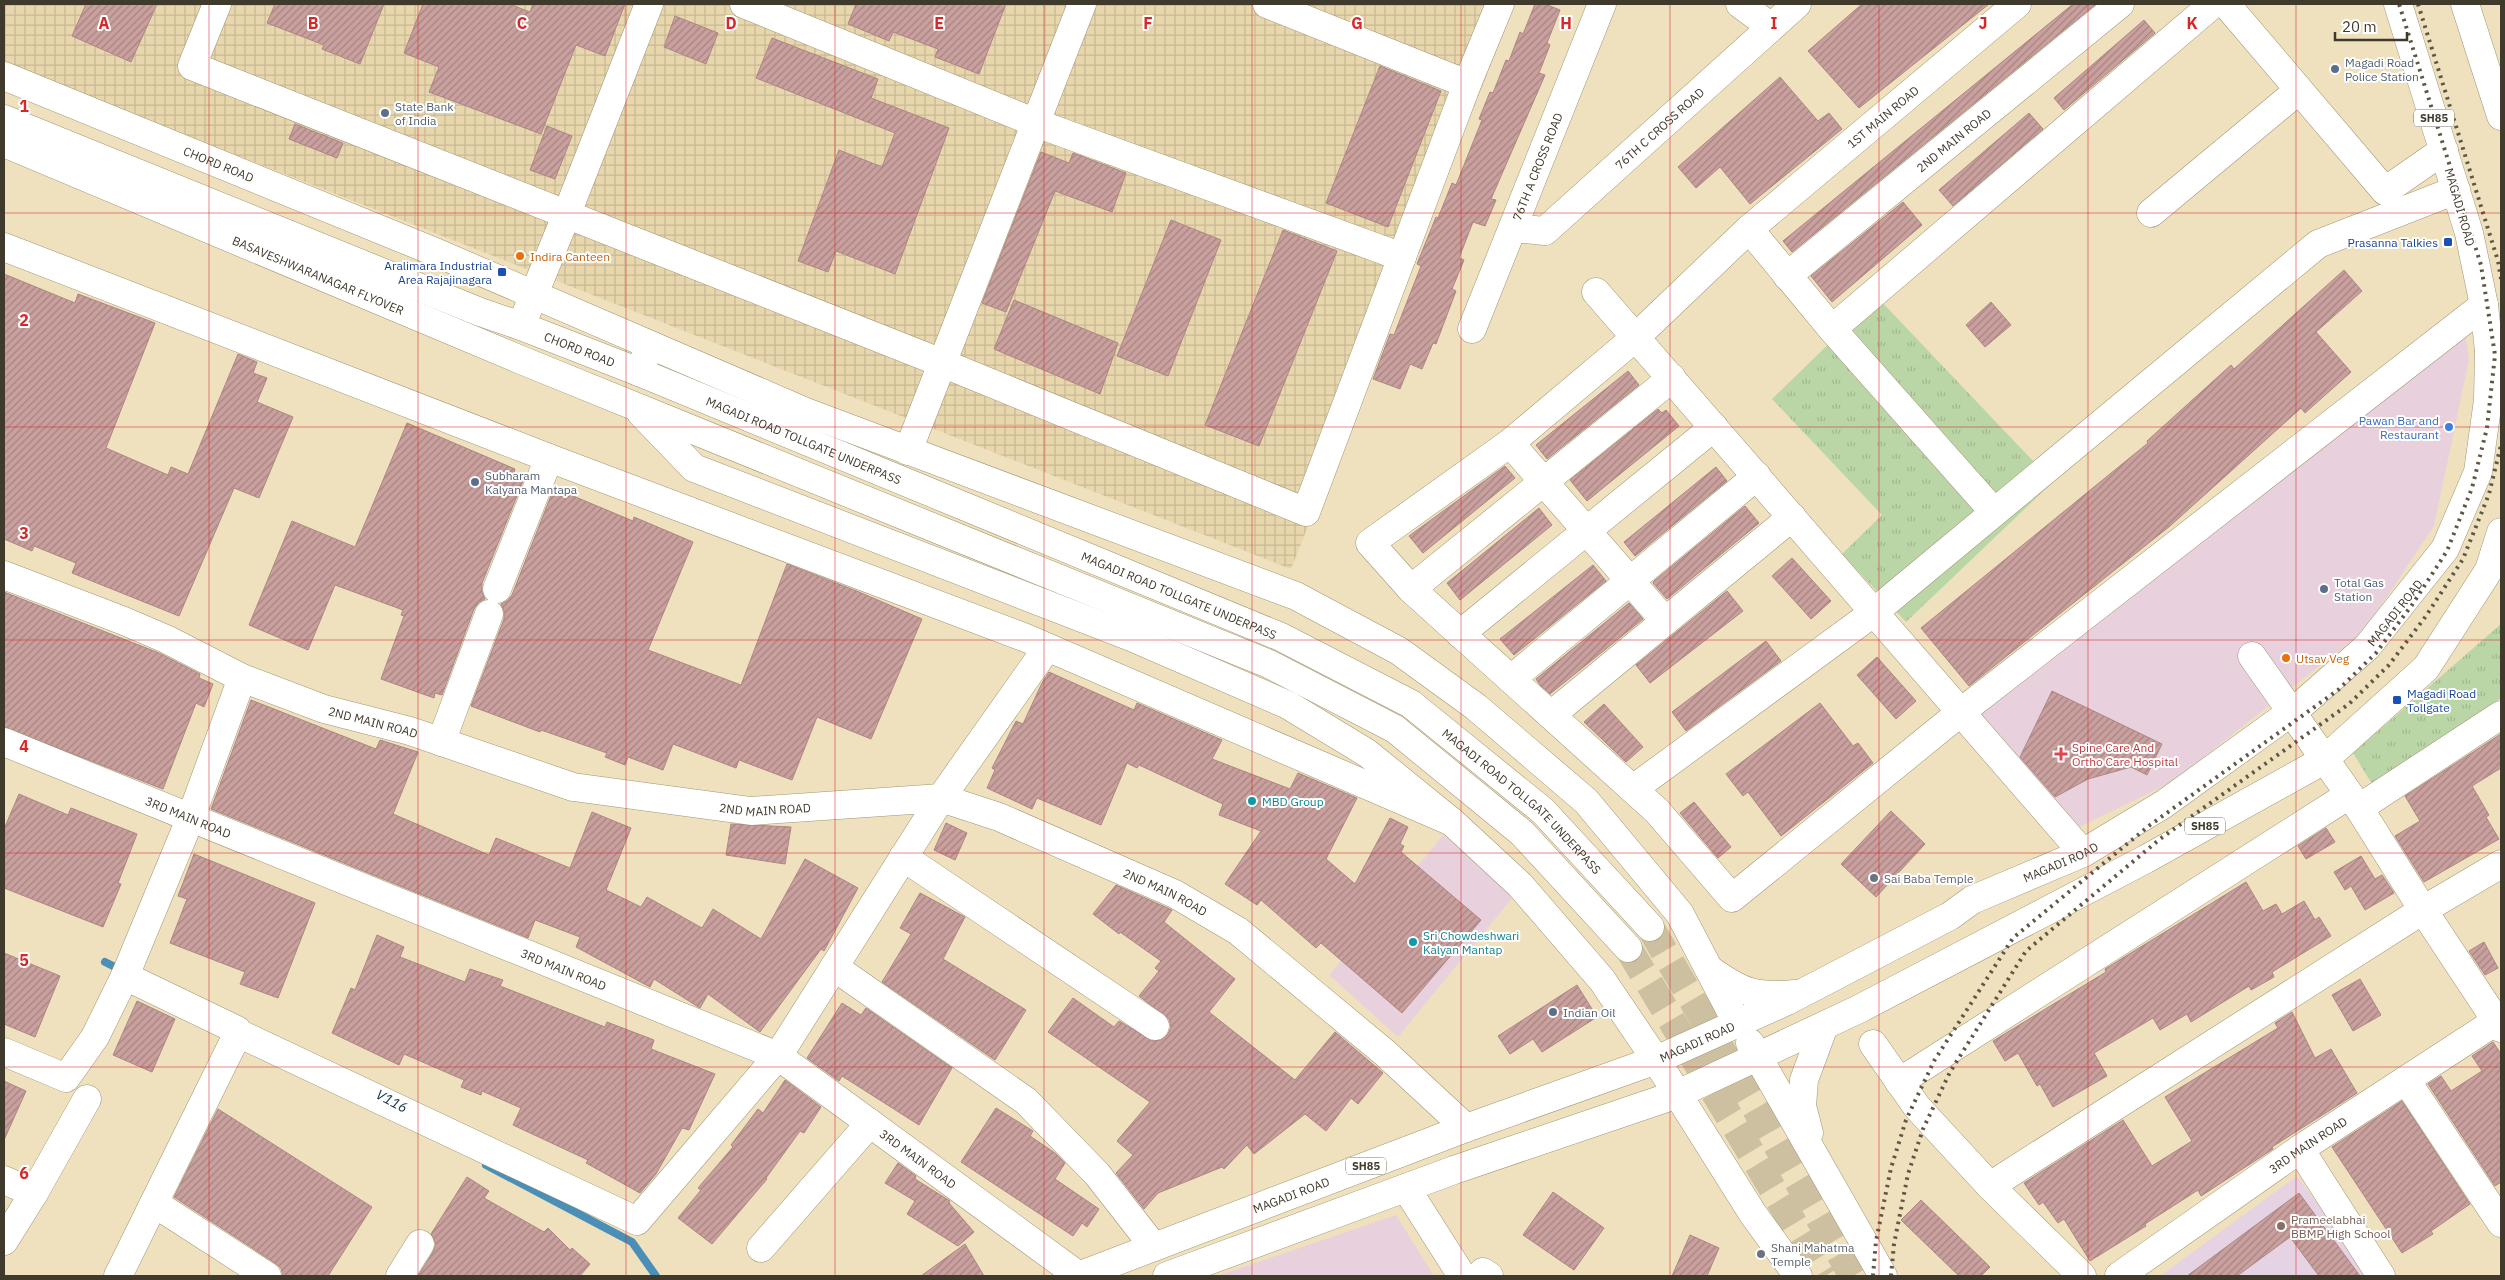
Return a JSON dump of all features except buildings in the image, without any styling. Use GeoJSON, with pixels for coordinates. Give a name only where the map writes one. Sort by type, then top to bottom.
{"type":"FeatureCollection","features":[{"type":"Feature","properties":{"kind":"street"},"geometry":{"type":"LineString","coordinates":[[217,4],[192,66],[566,216],[942,363],[1306,512],[1467,84],[1500,4]]}},
{"type":"Feature","properties":{"kind":"street"},"geometry":{"type":"LineString","coordinates":[[521,326],[649,4]]}},
{"type":"Feature","properties":{"kind":"street"},"geometry":{"type":"LineString","coordinates":[[744,4],[1036,123],[1402,257]]}},
{"type":"Feature","properties":{"kind":"street"},"geometry":{"type":"LineString","coordinates":[[908,451],[1082,4]]}},
{"type":"Feature","properties":{"kind":"street"},"geometry":{"type":"LineString","coordinates":[[1267,4],[1467,84]]}},
{"type":"Feature","properties":{"kind":"street","name":"76TH A CROSS ROAD"},"geometry":{"type":"LineString","coordinates":[[1472,330],[1602,4]]}},
{"type":"Feature","properties":{"kind":"street"},"geometry":{"type":"LineString","coordinates":[[1740,4],[1770,26]]}},
{"type":"Feature","properties":{"kind":"street","name":"76TH C CROSS ROAD"},"geometry":{"type":"LineString","coordinates":[[1514,228],[1545,231],[1770,26],[1797,4]]}},
{"type":"Feature","properties":{"kind":"street","name":"1ST MAIN ROAD"},"geometry":{"type":"LineString","coordinates":[[1412,590],[1370,543],[1510,443],[1636,338],[1749,229],[2017,4]]}},
{"type":"Feature","properties":{"kind":"street","name":"2ND MAIN ROAD"},"geometry":{"type":"LineString","coordinates":[[1787,276],[2120,4]]}},
{"type":"Feature","properties":{"kind":"street"},"geometry":{"type":"LineString","coordinates":[[1832,329],[2213,4]]}},
{"type":"Feature","properties":{"kind":"street"},"geometry":{"type":"LineString","coordinates":[[2226,4],[2385,191],[2444,150]]}},
{"type":"Feature","properties":{"kind":"street","name":"MAGADI ROAD"},"geometry":{"type":"LineString","coordinates":[[1078,1276],[1466,1128],[1656,1060],[1738,1025],[1802,994],[1950,916],[1972,900],[2083,853],[2164,804],[2290,712],[2367,647],[2445,550],[2478,472],[2488,400],[2489,351],[2484,305],[2469,233],[2398,4]]}},
{"type":"Feature","properties":{"kind":"street"},"geometry":{"type":"LineString","coordinates":[[2465,4],[2501,116]]}},
{"type":"Feature","properties":{"kind":"street","name":"CHORD ROAD"},"geometry":{"type":"LineString","coordinates":[[4,76],[435,252],[806,412],[1296,596],[1399,651],[1476,707],[1586,801],[1680,914],[1738,1025],[1816,1159]]}},
{"type":"Feature","properties":{"kind":"street"},"geometry":{"type":"LineString","coordinates":[[2151,213],[2299,90]]}},
{"type":"Feature","properties":{"kind":"street","name":"BASAVESHWARANAGAR FLYOVER"},"geometry":{"type":"LineString","coordinates":[[4,119],[480,312],[521,326]]}},
{"type":"Feature","properties":{"kind":"street","name":"BASAVESHWARANAGAR FLYOVER"},"geometry":{"type":"LineString","coordinates":[[4,143],[633,405]]}},
{"type":"Feature","properties":{"kind":"street"},"geometry":{"type":"LineString","coordinates":[[1633,789],[1874,611],[2318,244],[2456,190]]}},
{"type":"Feature","properties":{"kind":"street"},"geometry":{"type":"LineString","coordinates":[[1749,229],[1832,329],[1994,512]]}},
{"type":"Feature","properties":{"kind":"street"},"geometry":{"type":"LineString","coordinates":[[4,247],[1047,648],[1452,822]]}},
{"type":"Feature","properties":{"kind":"street"},"geometry":{"type":"LineString","coordinates":[[1596,292],[2083,853]]}},
{"type":"Feature","properties":{"kind":"street"},"geometry":{"type":"LineString","coordinates":[[1672,378],[1412,590],[1657,811],[1732,898],[1961,712],[2484,305]]}},
{"type":"Feature","properties":{"kind":"street","name":"CHORD ROAD"},"geometry":{"type":"LineString","coordinates":[[521,326],[639,372]]}},
{"type":"Feature","properties":{"kind":"street"},"geometry":{"type":"LineString","coordinates":[[639,372],[650,345]]}},
{"type":"Feature","properties":{"kind":"street","name":"MAGADI ROAD TOLLGATE UNDERPASS"},"geometry":{"type":"LineString","coordinates":[[639,372],[1281,637],[1411,704],[1543,811],[1650,927]]}},
{"type":"Feature","properties":{"kind":"street"},"geometry":{"type":"LineString","coordinates":[[633,405],[694,468],[1131,637],[1288,705],[1367,754],[1452,822],[1520,886],[1602,980],[1678,1094],[1752,1214],[1798,1276]]}},
{"type":"Feature","properties":{"kind":"street","name":"MAGADI ROAD TOLLGATE UNDERPASS"},"geometry":{"type":"LineString","coordinates":[[633,405],[1260,660],[1395,729],[1522,833],[1628,948]]}},
{"type":"Feature","properties":{"kind":"street"},"geometry":{"type":"LineString","coordinates":[[1460,634],[1714,427]]}},
{"type":"Feature","properties":{"kind":"street"},"geometry":{"type":"LineString","coordinates":[[1510,443],[1666,621]]}},
{"type":"Feature","properties":{"kind":"street"},"geometry":{"type":"LineString","coordinates":[[442,742],[493,602],[549,458]]}},
{"type":"Feature","properties":{"kind":"street"},"geometry":{"type":"LineString","coordinates":[[1511,680],[1757,476]]}},
{"type":"Feature","properties":{"kind":"street"},"geometry":{"type":"LineString","coordinates":[[1551,715],[1792,517]]}},
{"type":"Feature","properties":{"kind":"street","name":"SH85"},"geometry":{"type":"LineString","coordinates":[[1167,1276],[1406,1188],[1678,1094],[1824,1026],[2146,859],[2324,760],[2426,668],[2489,570],[2501,532]]}},
{"type":"Feature","properties":{"kind":"street","name":"2ND MAIN ROAD"},"geometry":{"type":"LineString","coordinates":[[4,575],[141,628],[242,678],[324,709],[410,731],[574,787],[751,811],[941,798],[999,817],[1176,894],[1238,931],[1385,1053],[1466,1128]]}},
{"type":"Feature","properties":{"kind":"street"},"geometry":{"type":"LineString","coordinates":[[126,977],[637,1221],[778,1056],[941,798],[1047,648]]}},
{"type":"Feature","properties":{"kind":"street"},"geometry":{"type":"LineString","coordinates":[[2252,656],[2354,801],[2423,910],[2500,1022]]}},
{"type":"Feature","properties":{"kind":"street"},"geometry":{"type":"LineString","coordinates":[[4,1052],[66,1078],[95,1037],[126,977],[191,817],[242,678]]}},
{"type":"Feature","properties":{"kind":"street"},"geometry":{"type":"LineString","coordinates":[[1899,1082],[2354,801],[2501,715]]}},
{"type":"Feature","properties":{"kind":"street","name":"3RD MAIN ROAD"},"geometry":{"type":"LineString","coordinates":[[4,742],[778,1056],[1078,1276]]}},
{"type":"Feature","properties":{"kind":"street"},"geometry":{"type":"LineString","coordinates":[[903,857],[1155,1026]]}},
{"type":"Feature","properties":{"kind":"street"},"geometry":{"type":"LineString","coordinates":[[1990,1186],[2423,910],[2501,864]]}},
{"type":"Feature","properties":{"kind":"street"},"geometry":{"type":"LineString","coordinates":[[834,967],[1026,1101],[1097,1174],[1154,1247]]}},
{"type":"Feature","properties":{"kind":"street"},"geometry":{"type":"LineString","coordinates":[[1709,969],[1734,987],[1752,993],[1770,997],[1802,994]]}},
{"type":"Feature","properties":{"kind":"street","name":"3RD MAIN ROAD"},"geometry":{"type":"LineString","coordinates":[[2119,1276],[2300,1149],[2500,1022]]}},
{"type":"Feature","properties":{"kind":"street"},"geometry":{"type":"LineString","coordinates":[[1824,1026],[1804,1080],[1802,1106],[1816,1159],[1883,1276]]}},
{"type":"Feature","properties":{"kind":"street"},"geometry":{"type":"LineString","coordinates":[[118,1276],[237,1031]]}},
{"type":"Feature","properties":{"kind":"street"},"geometry":{"type":"LineString","coordinates":[[1872,1044],[1917,1107],[1990,1186],[2082,1276]]}},
{"type":"Feature","properties":{"kind":"street"},"geometry":{"type":"LineString","coordinates":[[2406,1080],[2501,1223]]}},
{"type":"Feature","properties":{"kind":"street"},"geometry":{"type":"LineString","coordinates":[[4,1241],[34,1193],[87,1099]]}},
{"type":"Feature","properties":{"kind":"street"},"geometry":{"type":"LineString","coordinates":[[761,1248],[870,1123]]}},
{"type":"Feature","properties":{"kind":"street"},"geometry":{"type":"LineString","coordinates":[[2300,1149],[2381,1276]]}},
{"type":"Feature","properties":{"kind":"street"},"geometry":{"type":"LineString","coordinates":[[4,1180],[34,1193]]}},
{"type":"Feature","properties":{"kind":"street"},"geometry":{"type":"LineString","coordinates":[[1406,1188],[1462,1276]]}},
{"type":"Feature","properties":{"kind":"street"},"geometry":{"type":"LineString","coordinates":[[154,1203],[266,1276]]}},
{"type":"Feature","properties":{"kind":"street"},"geometry":{"type":"LineString","coordinates":[[400,1276],[420,1244]]}},
{"type":"Feature","properties":{"kind":"street"},"geometry":{"type":"LineString","coordinates":[[1479,1276],[1483,1272],[1489,1276]]}},
{"type":"Feature","properties":{"kind":"shaded area"},"geometry":{"type":"Polygon","coordinates":[[[4,4],[1515,4],[1291,569],[4,64],[4,4]]]}},
{"type":"Feature","properties":{"kind":"shaded area"},"geometry":{"type":"Polygon","coordinates":[[[2462,307],[2469,360],[2434,526],[2364,631],[2172,782],[2054,839],[1959,726],[2462,307]]]}},
{"type":"Feature","properties":{"kind":"shaded area"},"geometry":{"type":"Polygon","coordinates":[[[1443,835],[1517,892],[1398,1037],[1329,975],[1443,835]]]}},
{"type":"Feature","properties":{"kind":"shaded area","name":"Prameelabhai BBMP High School"},"geometry":{"type":"Polygon","coordinates":[[[2297,1176],[2369,1276],[2160,1276],[2297,1176]]]}},
{"type":"Feature","properties":{"kind":"shaded area"},"geometry":{"type":"Polygon","coordinates":[[[1396,1215],[1434,1276],[1217,1276],[1396,1215]]]}},
{"type":"Feature","properties":{"kind":"green space"},"geometry":{"type":"Polygon","coordinates":[[[1877,297],[2053,482],[1906,622],[1842,554],[1882,515],[1772,399],[1877,297]]]}},
{"type":"Feature","properties":{"kind":"green space"},"geometry":{"type":"Polygon","coordinates":[[[2501,624],[2501,698],[2372,784],[2353,753],[2501,624]]]}},
{"type":"Feature","properties":{"kind":"waterway","name":"V116"},"geometry":{"type":"LineString","coordinates":[[105,962],[123,971]]}},
{"type":"Feature","properties":{"kind":"waterway","name":"V116"},"geometry":{"type":"LineString","coordinates":[[486,1165],[632,1242],[656,1276]]}},
{"type":"Feature","properties":{"kind":"tunnel"},"geometry":{"type":"LineString","coordinates":[[1650,927],[1853,1276]]}},
{"type":"Feature","properties":{"kind":"tunnel"},"geometry":{"type":"LineString","coordinates":[[1628,948],[1825,1276]]}},
{"type":"Feature","properties":{"kind":"railway"},"geometry":{"type":"LineString","coordinates":[[1873,1276],[1876,1241],[1891,1168],[1906,1120],[1934,1061],[2013,938],[2150,825],[2338,690],[2376,653],[2412,605],[2447,551],[2472,488],[2487,428],[2495,355],[2481,265],[2399,4]]}},
{"type":"Feature","properties":{"kind":"railway"},"geometry":{"type":"LineString","coordinates":[[2418,4],[2498,261],[2501,279]]}},
{"type":"Feature","properties":{"kind":"railway"},"geometry":{"type":"LineString","coordinates":[[1891,1276],[1894,1244],[1908,1174],[1923,1129],[1950,1072],[2026,951],[2160,839],[2349,704],[2389,665],[2426,616],[2463,559],[2489,494],[2501,445]]}},
{"type":"Feature","properties":{"kind":"place","name":"Magadi Road Police Station"},"geometry":{"type":"Point","coordinates":[2335,69]}},
{"type":"Feature","properties":{"kind":"place","name":"State Bank of India"},"geometry":{"type":"Point","coordinates":[385,113]}},
{"type":"Feature","properties":{"kind":"place","name":"Prasanna Talkies"},"geometry":{"type":"Point","coordinates":[2448,242]}},
{"type":"Feature","properties":{"kind":"place","name":"Indira Canteen"},"geometry":{"type":"Point","coordinates":[520,256]}},
{"type":"Feature","properties":{"kind":"place","name":"Aralimara Industrial Area Rajajinagara"},"geometry":{"type":"Point","coordinates":[502,272]}},
{"type":"Feature","properties":{"kind":"place","name":"Pawan Bar and Restaurant"},"geometry":{"type":"Point","coordinates":[2449,427]}},
{"type":"Feature","properties":{"kind":"place","name":"Subharam Kalyana Mantapa"},"geometry":{"type":"Point","coordinates":[475,482]}},
{"type":"Feature","properties":{"kind":"place","name":"Total Gas Station"},"geometry":{"type":"Point","coordinates":[2324,589]}},
{"type":"Feature","properties":{"kind":"place","name":"Utsav Veg"},"geometry":{"type":"Point","coordinates":[2286,658]}},
{"type":"Feature","properties":{"kind":"place","name":"Magadi Road Tollgate"},"geometry":{"type":"Point","coordinates":[2397,700]}},
{"type":"Feature","properties":{"kind":"place","name":"Spine Care And Ortho Care Hospital"},"geometry":{"type":"Point","coordinates":[2061,754]}},
{"type":"Feature","properties":{"kind":"place","name":"MBD Group"},"geometry":{"type":"Point","coordinates":[1252,801]}},
{"type":"Feature","properties":{"kind":"place","name":"Sai Baba Temple"},"geometry":{"type":"Point","coordinates":[1874,878]}},
{"type":"Feature","properties":{"kind":"place","name":"Sri Chowdeshwari Kalyan Mantap"},"geometry":{"type":"Point","coordinates":[1413,942]}},
{"type":"Feature","properties":{"kind":"place","name":"Indian Oil"},"geometry":{"type":"Point","coordinates":[1553,1012]}},
{"type":"Feature","properties":{"kind":"place","name":"Prameelabhai BBMP High School"},"geometry":{"type":"Point","coordinates":[2281,1226]}},
{"type":"Feature","properties":{"kind":"place","name":"Shani Mahatma Temple"},"geometry":{"type":"Point","coordinates":[1761,1254]}}]}
